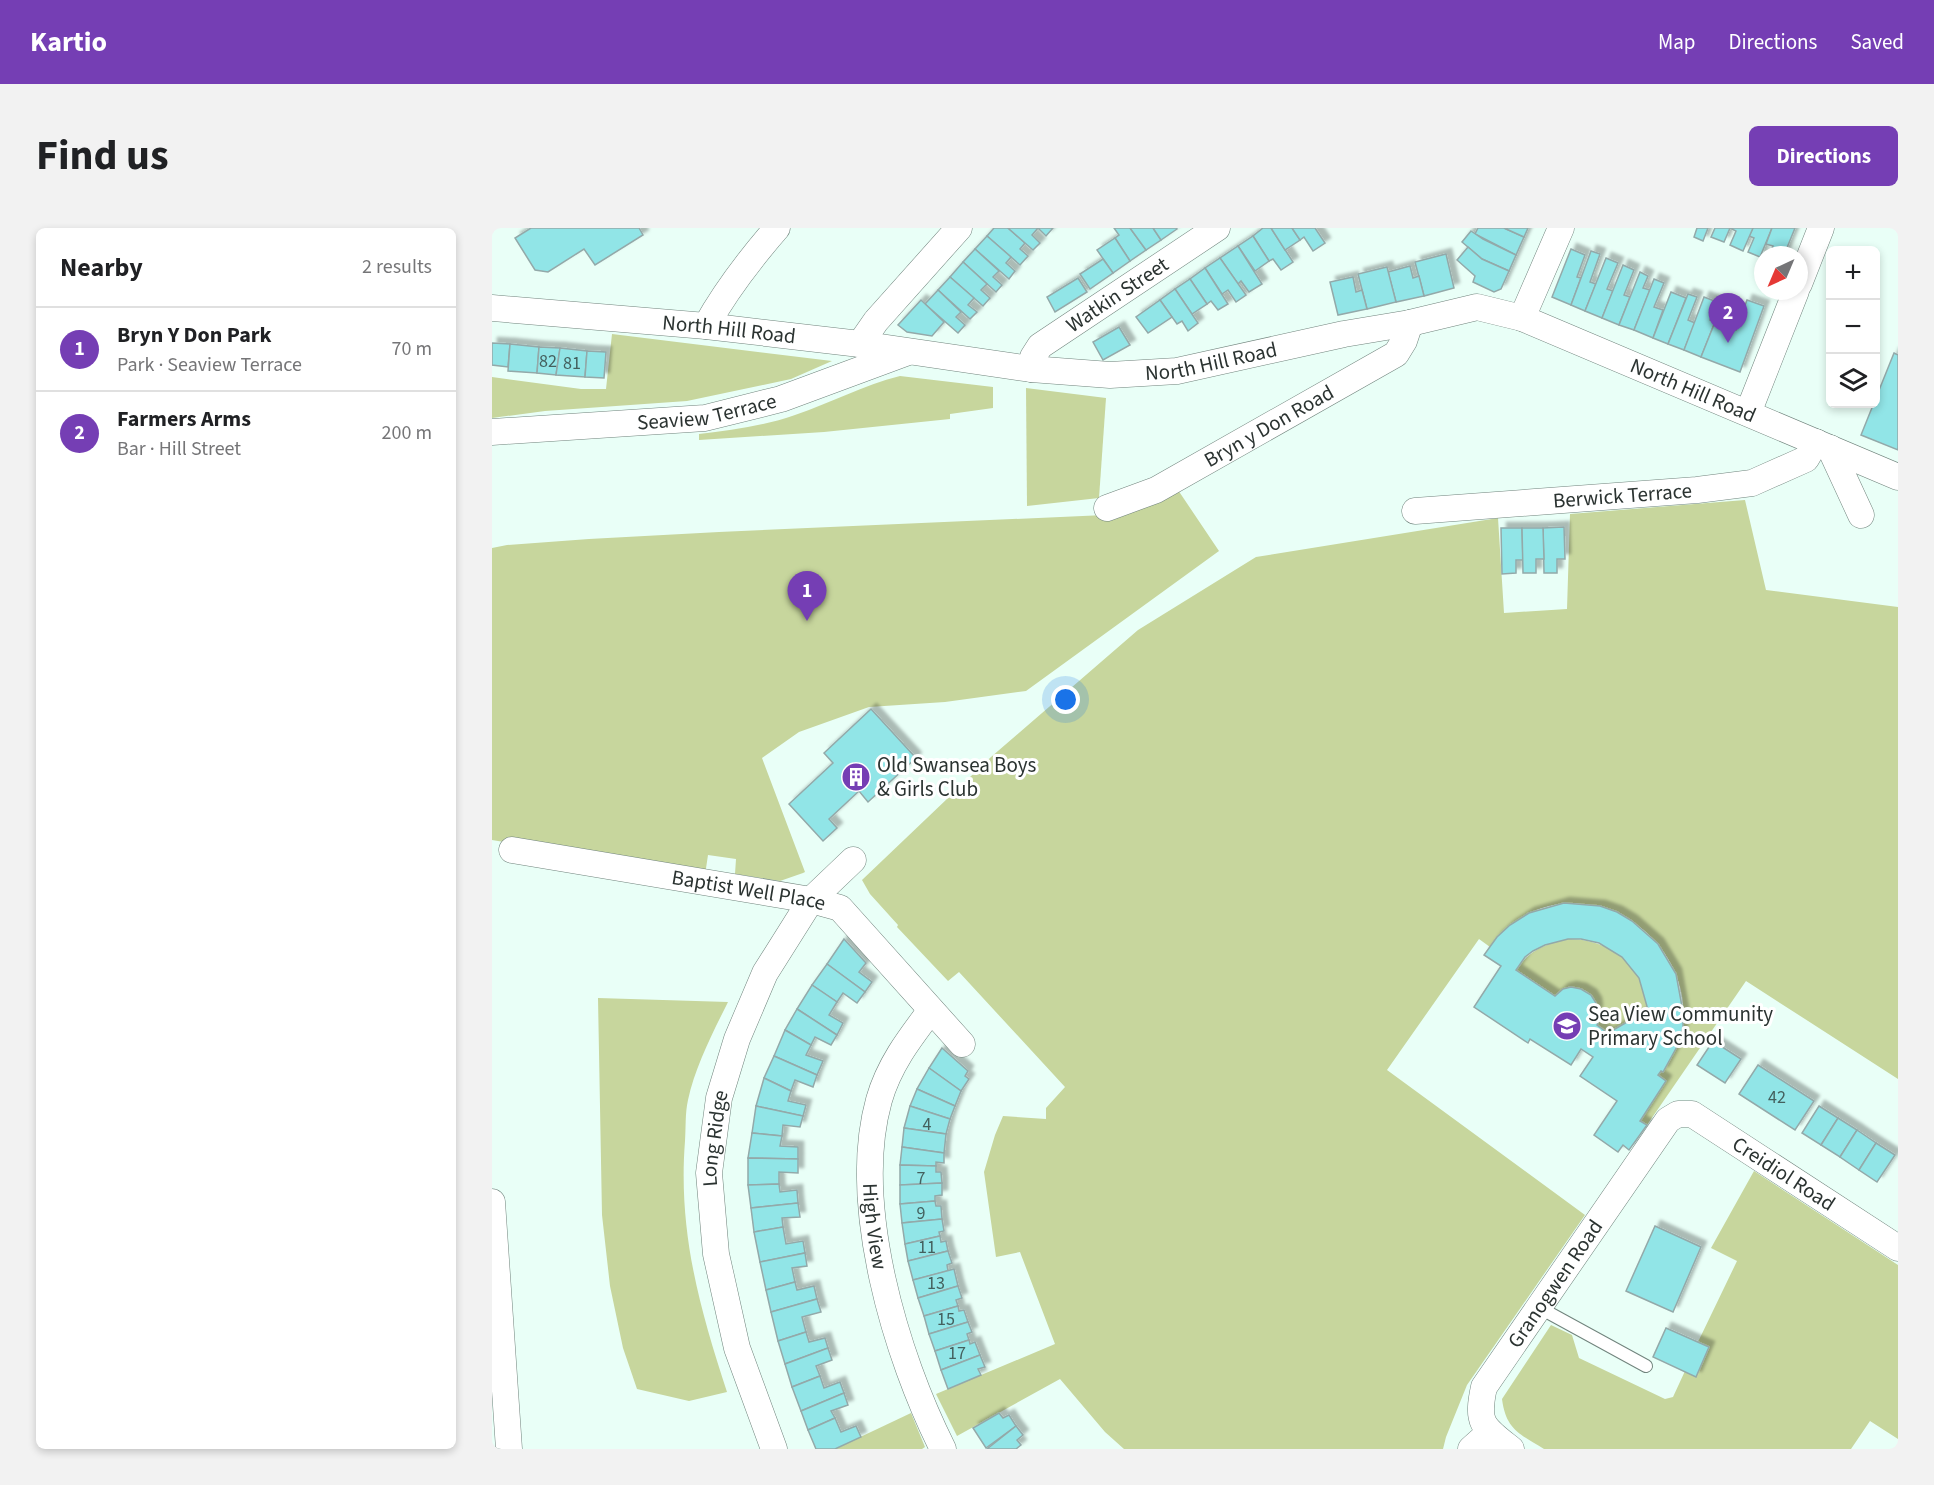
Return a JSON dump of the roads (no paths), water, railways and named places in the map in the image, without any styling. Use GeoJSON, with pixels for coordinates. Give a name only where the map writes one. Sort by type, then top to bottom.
{"type":"FeatureCollection","features":[{"type":"Feature","properties":{"kind":"street"},"geometry":{"type":"LineString","coordinates":[[706,326],[719,302],[744,266],[777,228]]}},
{"type":"Feature","properties":{"kind":"street"},"geometry":{"type":"LineString","coordinates":[[860,344],[876,321],[959,228]]}},
{"type":"Feature","properties":{"kind":"street","name":"Watkin Street"},"geometry":{"type":"LineString","coordinates":[[1030,369],[1033,357],[1040,346],[1216,228]]}},
{"type":"Feature","properties":{"kind":"street"},"geometry":{"type":"LineString","coordinates":[[1522,318],[1561,228]]}},
{"type":"Feature","properties":{"kind":"street"},"geometry":{"type":"LineString","coordinates":[[1808,261],[1821,228]]}},
{"type":"Feature","properties":{"kind":"street"},"geometry":{"type":"LineString","coordinates":[[1748,413],[1792,300]]}},
{"type":"Feature","properties":{"kind":"street","name":"North Hill Road"},"geometry":{"type":"LineString","coordinates":[[492,308],[706,326],[860,344],[1030,369],[1110,375],[1177,371],[1477,307],[1522,318],[1898,477]]}},
{"type":"Feature","properties":{"kind":"street","name":"Bryn y Don Road"},"geometry":{"type":"LineString","coordinates":[[1107,508],[1156,490],[1396,354],[1404,341],[1410,323]]}},
{"type":"Feature","properties":{"kind":"street","name":"Seaview Terrace"},"geometry":{"type":"LineString","coordinates":[[492,432],[705,418],[781,399],[911,351]]}},
{"type":"Feature","properties":{"kind":"street"},"geometry":{"type":"LineString","coordinates":[[1823,445],[1861,515]]}},
{"type":"Feature","properties":{"kind":"street","name":"Berwick Terrace"},"geometry":{"type":"LineString","coordinates":[[1415,511],[1697,490],[1752,483],[1806,459],[1823,445]]}},
{"type":"Feature","properties":{"kind":"street","name":"Baptist Well Place"},"geometry":{"type":"LineString","coordinates":[[512,850],[811,900],[840,908],[962,1044]]}},
{"type":"Feature","properties":{"kind":"street","name":"Long Ridge"},"geometry":{"type":"LineString","coordinates":[[774,1449],[735,1338],[716,1254],[709,1173],[719,1098],[737,1039],[765,973],[811,900],[853,860]]}},
{"type":"Feature","properties":{"kind":"street","name":"High View"},"geometry":{"type":"LineString","coordinates":[[931,1010],[898,1054],[879,1100],[872,1136],[870,1175],[875,1247],[894,1322],[928,1420],[943,1449]]}},
{"type":"Feature","properties":{"kind":"street","name":"Creidiol Road"},"geometry":{"type":"LineString","coordinates":[[1668,1120],[1678,1114],[1692,1114],[1898,1248]]}},
{"type":"Feature","properties":{"kind":"street","name":"Granogwen Road"},"geometry":{"type":"LineString","coordinates":[[1481,1440],[1480,1404],[1484,1387],[1668,1120]]}},
{"type":"Feature","properties":{"kind":"street"},"geometry":{"type":"LineString","coordinates":[[492,1202],[509,1449]]}},
{"type":"Feature","properties":{"kind":"street"},"geometry":{"type":"LineString","coordinates":[[1481,1440],[1511,1449]]}},
{"type":"Feature","properties":{"kind":"lane"},"geometry":{"type":"LineString","coordinates":[[1540,1308],[1646,1366]]}},
{"type":"Feature","properties":{"kind":"place","name":"Farmers Arms"},"geometry":{"type":"Point","coordinates":[1728,343]}},
{"type":"Feature","properties":{"kind":"place","name":"Bryn Y Don Park"},"geometry":{"type":"Point","coordinates":[807,621]}},
{"type":"Feature","properties":{"kind":"place","name":"Old Swansea Boys & Girls Club"},"geometry":{"type":"Point","coordinates":[856,777]}},
{"type":"Feature","properties":{"kind":"place","name":"Sea View Community Primary School"},"geometry":{"type":"Point","coordinates":[1567,1026]}}]}
